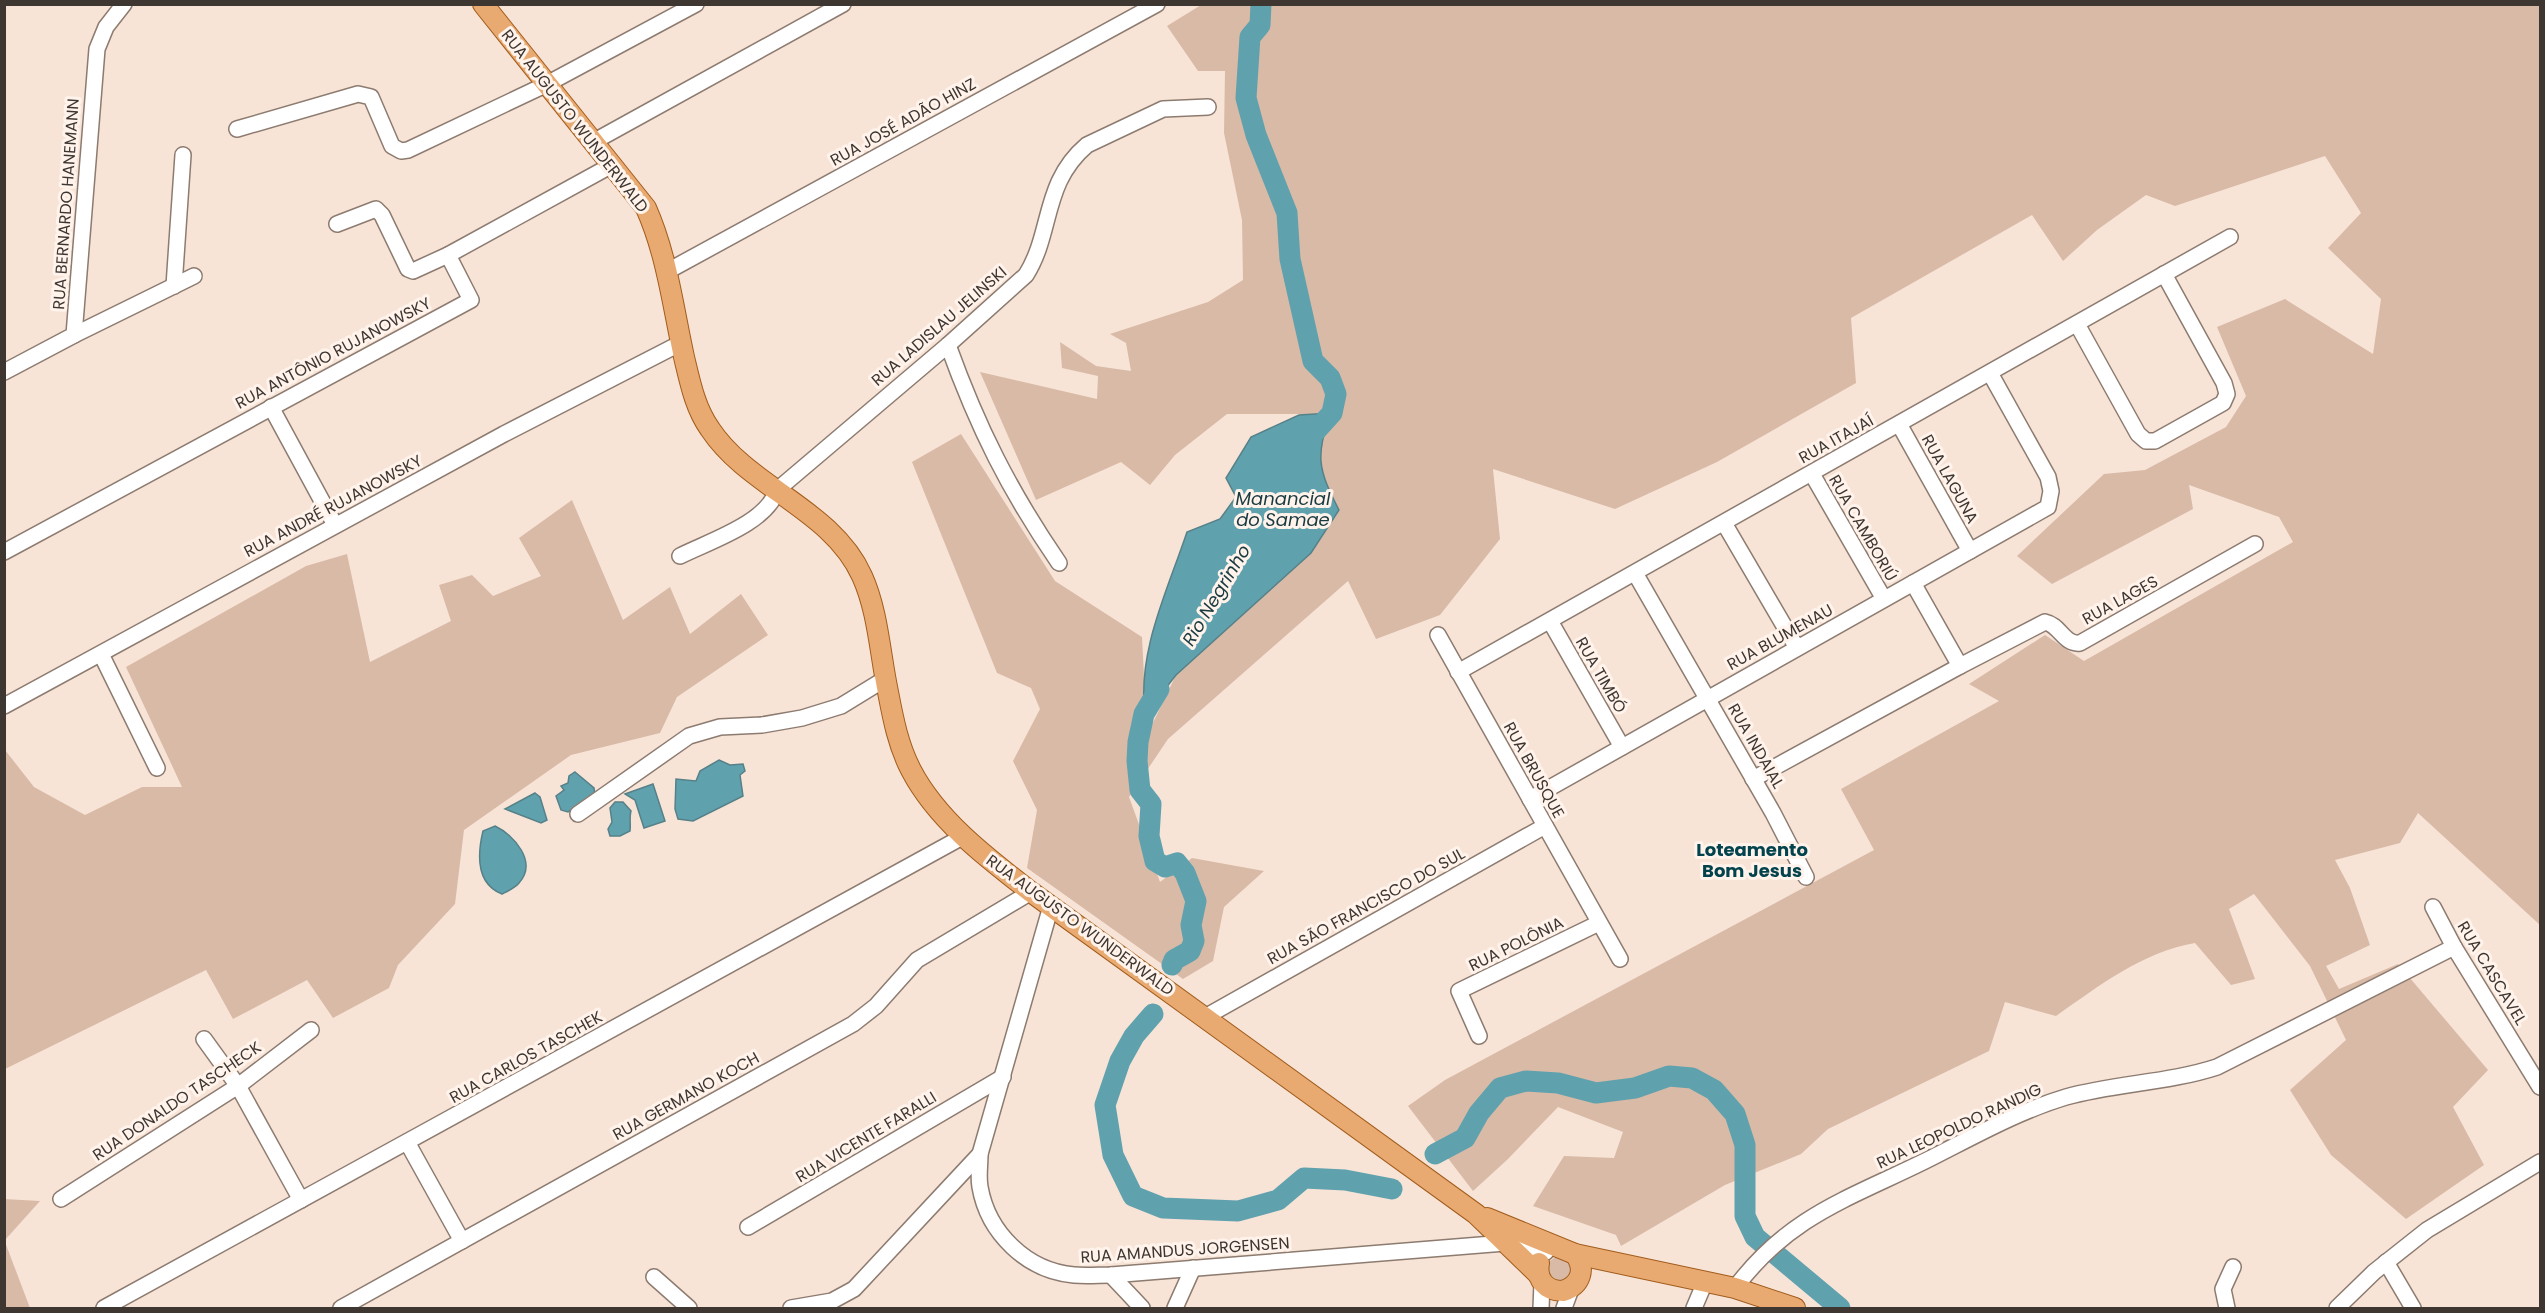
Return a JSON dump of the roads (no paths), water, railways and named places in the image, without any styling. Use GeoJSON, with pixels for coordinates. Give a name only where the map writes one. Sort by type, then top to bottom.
{"type":"FeatureCollection","features":[{"type":"Feature","properties":{"kind":"main road","name":"RUA AUGUSTO WUNDERWALD"},"geometry":{"type":"LineString","coordinates":[[483,4],[545,85],[646,208],[659,242],[695,398],[708,427],[733,454],[827,530],[853,560],[870,597],[893,719],[910,768],[927,794],[964,836],[1031,892],[1476,1214],[1540,1278]]}},
{"type":"Feature","properties":{"kind":"main road","name":"RUA AUGUSTO WUNDERWALD"},"geometry":{"type":"LineString","coordinates":[[1476,1214],[1560,1251],[1735,1288],[1796,1308]]}},
{"type":"Feature","properties":{"kind":"main road"},"geometry":{"type":"LineString","coordinates":[[1574,1286],[1581,1268],[1560,1251],[1538,1266],[1540,1278],[1555,1291],[1574,1286],[1603,1267],[1619,1263]]}},
{"type":"Feature","properties":{"kind":"street","name":"RUA BERNARDO HANEMANN"},"geometry":{"type":"LineString","coordinates":[[74,335],[97,49],[106,27],[124,4]]}},
{"type":"Feature","properties":{"kind":"street"},"geometry":{"type":"LineString","coordinates":[[237,129],[358,94],[366,94],[371,97],[393,146],[400,152],[408,150],[545,85],[696,4]]}},
{"type":"Feature","properties":{"kind":"street"},"geometry":{"type":"LineString","coordinates":[[593,142],[843,4]]}},
{"type":"Feature","properties":{"kind":"street","name":"RUA JOSÉ ADÃO HINZ"},"geometry":{"type":"LineString","coordinates":[[666,273],[1157,4]]}},
{"type":"Feature","properties":{"kind":"street","name":"RUA LADISLAU JELINSKI"},"geometry":{"type":"LineString","coordinates":[[680,556],[758,517],[774,501],[777,490],[948,345],[1026,275],[1032,265],[1050,201],[1067,165],[1087,145],[1163,109],[1208,107]]}},
{"type":"Feature","properties":{"kind":"street"},"geometry":{"type":"LineString","coordinates":[[174,286],[183,155]]}},
{"type":"Feature","properties":{"kind":"street"},"geometry":{"type":"LineString","coordinates":[[338,224],[376,209],[382,214],[408,269],[413,271],[448,255],[612,165]]}},
{"type":"Feature","properties":{"kind":"street","name":"RUA ITAJAÍ"},"geometry":{"type":"LineString","coordinates":[[1458,672],[2230,237]]}},
{"type":"Feature","properties":{"kind":"street","name":"RUA ANTÔNIO RUJANOWSKY"},"geometry":{"type":"LineString","coordinates":[[4,552],[471,300],[448,255]]}},
{"type":"Feature","properties":{"kind":"street"},"geometry":{"type":"LineString","coordinates":[[2078,324],[2138,434],[2146,441],[2155,441],[2223,403],[2227,394],[2224,383],[2164,274]]}},
{"type":"Feature","properties":{"kind":"street"},"geometry":{"type":"LineString","coordinates":[[4,372],[194,276]]}},
{"type":"Feature","properties":{"kind":"street","name":"RUA ANDRÉ RUJANOWSKY"},"geometry":{"type":"LineString","coordinates":[[4,706],[335,525],[681,343]]}},
{"type":"Feature","properties":{"kind":"street"},"geometry":{"type":"LineString","coordinates":[[948,345],[994,457],[1024,513],[1059,564]]}},
{"type":"Feature","properties":{"kind":"street","name":"RUA BLUMENAU"},"geometry":{"type":"LineString","coordinates":[[1530,799],[2048,507],[2051,491],[2048,477],[1990,373]]}},
{"type":"Feature","properties":{"kind":"street"},"geometry":{"type":"LineString","coordinates":[[271,407],[335,525]]}},
{"type":"Feature","properties":{"kind":"street","name":"RUA LAGUNA"},"geometry":{"type":"LineString","coordinates":[[1899,424],[1970,551]]}},
{"type":"Feature","properties":{"kind":"street","name":"RUA CAMBORIÚ"},"geometry":{"type":"LineString","coordinates":[[1812,474],[1884,599]]}},
{"type":"Feature","properties":{"kind":"street"},"geometry":{"type":"LineString","coordinates":[[1724,523],[1797,648]]}},
{"type":"Feature","properties":{"kind":"street","name":"RUA LAGES"},"geometry":{"type":"LineString","coordinates":[[1960,666],[2045,622],[2051,623],[2068,640],[2080,643],[2255,544]]}},
{"type":"Feature","properties":{"kind":"street","name":"RUA INDAIAL"},"geometry":{"type":"LineString","coordinates":[[1635,573],[1773,813],[1806,877]]}},
{"type":"Feature","properties":{"kind":"street"},"geometry":{"type":"LineString","coordinates":[[1753,779],[1960,666],[1913,583]]}},
{"type":"Feature","properties":{"kind":"street","name":"RUA TIMBÓ"},"geometry":{"type":"LineString","coordinates":[[1550,621],[1622,747]]}},
{"type":"Feature","properties":{"kind":"street","name":"RUA BRUSQUE"},"geometry":{"type":"LineString","coordinates":[[1438,636],[1620,959]]}},
{"type":"Feature","properties":{"kind":"street"},"geometry":{"type":"LineString","coordinates":[[100,654],[157,768]]}},
{"type":"Feature","properties":{"kind":"street"},"geometry":{"type":"LineString","coordinates":[[578,814],[689,736],[720,727],[762,725],[802,718],[856,699],[885,680]]}},
{"type":"Feature","properties":{"kind":"street","name":"RUA SÃO FRANCISCO DO SUL"},"geometry":{"type":"LineString","coordinates":[[1205,1017],[1545,826]]}},
{"type":"Feature","properties":{"kind":"street","name":"RUA CARLOS TASCHEK"},"geometry":{"type":"LineString","coordinates":[[105,1308],[964,836]]}},
{"type":"Feature","properties":{"kind":"street","name":"RUA GERMANO KOCH"},"geometry":{"type":"LineString","coordinates":[[341,1308],[853,1024],[876,1006],[917,960],[1031,892]]}},
{"type":"Feature","properties":{"kind":"street","name":"RUA AMANDUS JORGENSEN"},"geometry":{"type":"LineString","coordinates":[[1051,906],[980,1154],[979,1186],[986,1208],[997,1229],[1011,1247],[1026,1259],[1048,1269],[1073,1275],[1111,1275],[1505,1243],[1560,1251]]}},
{"type":"Feature","properties":{"kind":"street","name":"RUA CASCAVEL"},"geometry":{"type":"LineString","coordinates":[[2433,907],[2454,947],[2541,1087]]}},
{"type":"Feature","properties":{"kind":"street","name":"RUA POLÔNIA"},"geometry":{"type":"LineString","coordinates":[[1479,1036],[1459,991],[1599,922]]}},
{"type":"Feature","properties":{"kind":"street","name":"RUA LEOPOLDO RANDIG"},"geometry":{"type":"LineString","coordinates":[[1735,1288],[1767,1252],[1801,1222],[1833,1203],[2013,1117],[2098,1089],[2194,1074],[2217,1067],[2454,947]]}},
{"type":"Feature","properties":{"kind":"street","name":"RUA DONALDO TASCHECK"},"geometry":{"type":"LineString","coordinates":[[61,1199],[238,1086],[311,1030]]}},
{"type":"Feature","properties":{"kind":"street"},"geometry":{"type":"LineString","coordinates":[[204,1039],[238,1086],[301,1200]]}},
{"type":"Feature","properties":{"kind":"street","name":"RUA VICENTE FARALLI"},"geometry":{"type":"LineString","coordinates":[[748,1227],[1003,1077]]}},
{"type":"Feature","properties":{"kind":"street"},"geometry":{"type":"LineString","coordinates":[[407,1142],[462,1241]]}},
{"type":"Feature","properties":{"kind":"street"},"geometry":{"type":"LineString","coordinates":[[791,1308],[832,1301],[854,1289],[980,1154]]}},
{"type":"Feature","properties":{"kind":"street"},"geometry":{"type":"LineString","coordinates":[[2337,1308],[2386,1262],[2427,1230],[2541,1162]]}},
{"type":"Feature","properties":{"kind":"street"},"geometry":{"type":"LineString","coordinates":[[2386,1262],[2413,1308]]}},
{"type":"Feature","properties":{"kind":"street"},"geometry":{"type":"LineString","coordinates":[[2227,1308],[2223,1289],[2233,1267]]}},
{"type":"Feature","properties":{"kind":"street"},"geometry":{"type":"LineString","coordinates":[[1175,1308],[1193,1268]]}},
{"type":"Feature","properties":{"kind":"street"},"geometry":{"type":"LineString","coordinates":[[1111,1275],[1142,1308]]}},
{"type":"Feature","properties":{"kind":"street"},"geometry":{"type":"LineString","coordinates":[[654,1277],[689,1308]]}},
{"type":"Feature","properties":{"kind":"street"},"geometry":{"type":"LineString","coordinates":[[1540,1278],[1541,1308]]}},
{"type":"Feature","properties":{"kind":"street"},"geometry":{"type":"LineString","coordinates":[[1694,1308],[1705,1282]]}},
{"type":"Feature","properties":{"kind":"street"},"geometry":{"type":"LineString","coordinates":[[1564,1308],[1574,1286]]}},
{"type":"Feature","properties":{"kind":"water","name":"Manancial do Samae"},"geometry":{"type":"Polygon","coordinates":[[[1331,413],[1323,441],[1321,463],[1327,484],[1339,510],[1311,553],[1176,675],[1145,715],[1145,668],[1150,645],[1163,599],[1187,532],[1220,519],[1236,497],[1226,478],[1251,437],[1299,415],[1331,413]]]}},
{"type":"Feature","properties":{"kind":"water"},"geometry":{"type":"Polygon","coordinates":[[[719,760],[730,765],[743,764],[745,771],[740,775],[743,796],[693,821],[678,819],[675,809],[676,779],[696,781],[700,771],[719,760]]]}},
{"type":"Feature","properties":{"kind":"water"},"geometry":{"type":"Polygon","coordinates":[[[575,772],[594,788],[595,796],[568,812],[561,810],[556,796],[564,790],[561,786],[568,783],[569,776],[575,772]]]}},
{"type":"Feature","properties":{"kind":"water"},"geometry":{"type":"Polygon","coordinates":[[[653,784],[665,821],[644,828],[635,800],[625,794],[653,784]]]}},
{"type":"Feature","properties":{"kind":"water"},"geometry":{"type":"Polygon","coordinates":[[[535,793],[540,797],[547,820],[541,823],[505,809],[535,793]]]}},
{"type":"Feature","properties":{"kind":"water"},"geometry":{"type":"Polygon","coordinates":[[[615,802],[623,802],[631,811],[630,831],[620,836],[610,836],[608,829],[612,822],[610,808],[615,802]]]}},
{"type":"Feature","properties":{"kind":"water"},"geometry":{"type":"Polygon","coordinates":[[[495,826],[516,842],[525,858],[526,866],[519,883],[502,894],[494,889],[483,876],[480,859],[483,831],[495,826]]]}},
{"type":"Feature","properties":{"kind":"waterway","name":"Rio Negrinho"},"geometry":{"type":"LineString","coordinates":[[1261,4],[1260,25],[1250,37],[1246,98],[1256,135],[1287,213],[1290,259],[1313,361],[1330,378],[1336,394],[1332,413],[1313,434]]}},
{"type":"Feature","properties":{"kind":"waterway","name":"Rio Negrinho"},"geometry":{"type":"LineString","coordinates":[[1159,689],[1144,714],[1138,742],[1140,790],[1151,804],[1149,836],[1155,861],[1165,867],[1177,863],[1185,873],[1196,901],[1191,925],[1194,941],[1190,951],[1174,960],[1172,965]]}},
{"type":"Feature","properties":{"kind":"waterway","name":"Rio Negrinho"},"geometry":{"type":"LineString","coordinates":[[1153,1014],[1134,1036],[1120,1061],[1105,1105],[1113,1155],[1133,1196],[1163,1208],[1238,1211],[1278,1200],[1304,1178],[1345,1180],[1392,1189]]}},
{"type":"Feature","properties":{"kind":"waterway","name":"Rio Negrinho"},"geometry":{"type":"LineString","coordinates":[[1435,1154],[1465,1138],[1479,1113],[1500,1088],[1526,1081],[1558,1083],[1596,1093],[1635,1088],[1669,1076],[1692,1078],[1714,1090],[1735,1114],[1745,1145],[1745,1216],[1755,1237],[1840,1308]]}},
{"type":"Feature","properties":{"kind":"district","name":"Loteamento Bom Jesus"},"geometry":{"type":"Point","coordinates":[1752,859]}}]}
